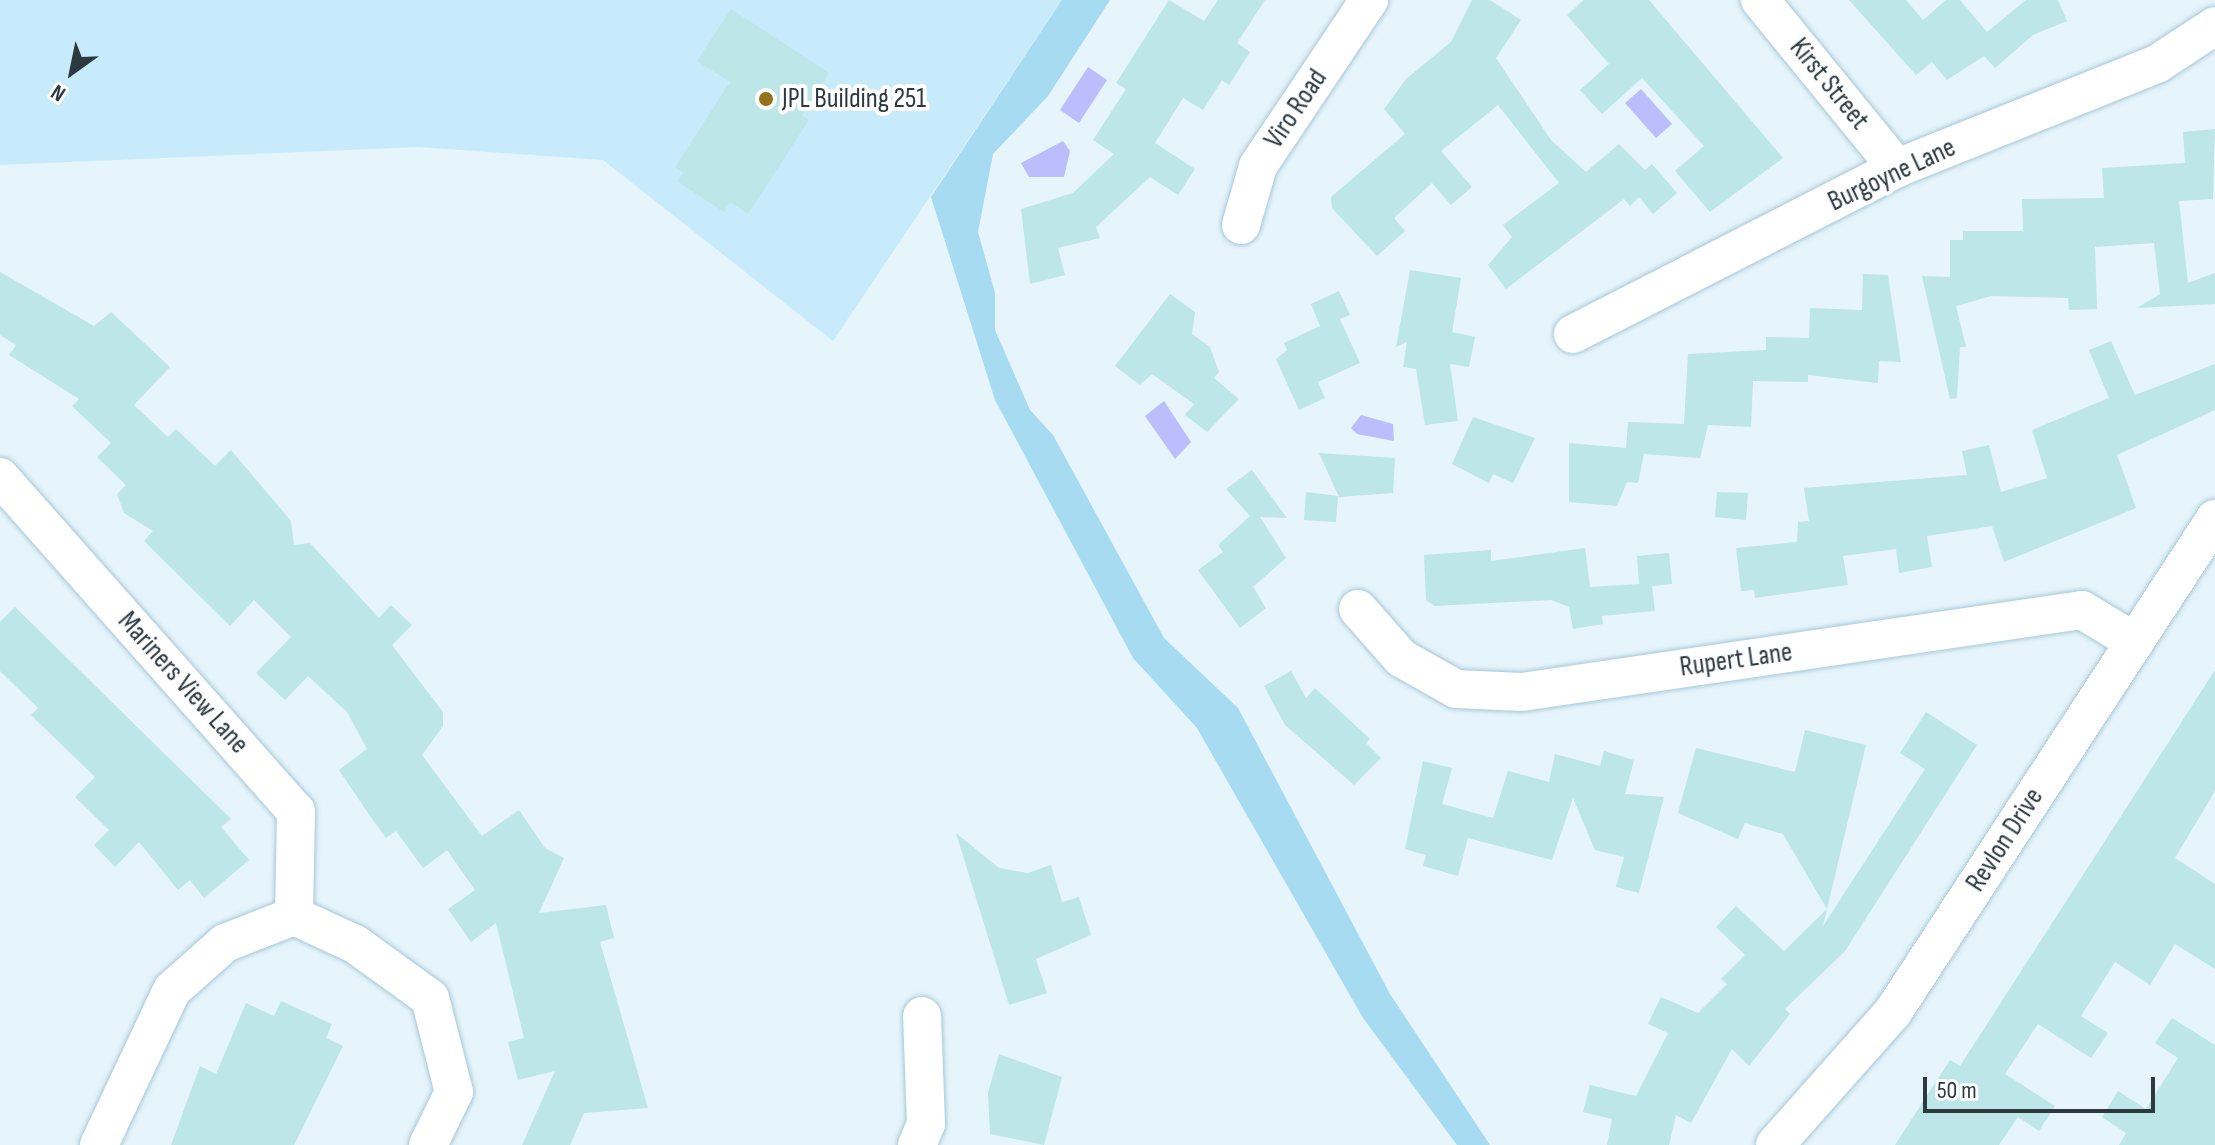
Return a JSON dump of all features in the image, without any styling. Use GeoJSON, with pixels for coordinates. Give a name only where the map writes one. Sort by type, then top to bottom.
{"type":"FeatureCollection","features":[{"type":"Feature","properties":{"kind":"street","name":"Viro Road"},"geometry":{"type":"LineString","coordinates":[[1241,225],[1258,166],[1369,0]]}},
{"type":"Feature","properties":{"kind":"street","name":"Kirst Street"},"geometry":{"type":"LineString","coordinates":[[1760,0],[1897,168]]}},
{"type":"Feature","properties":{"kind":"street","name":"Burgoyne Lane"},"geometry":{"type":"LineString","coordinates":[[1573,334],[1897,168],[2157,64],[2215,26]]}},
{"type":"Feature","properties":{"kind":"street","name":"Mariners View Lane"},"geometry":{"type":"LineString","coordinates":[[0,477],[296,811],[294,916]]}},
{"type":"Feature","properties":{"kind":"street","name":"Revlon Drive"},"geometry":{"type":"LineString","coordinates":[[1775,1145],[1893,1012],[2215,519]]}},
{"type":"Feature","properties":{"kind":"street","name":"Rupert Lane"},"geometry":{"type":"LineString","coordinates":[[1358,609],[1401,658],[1469,690],[1522,692],[2082,610],[2135,642]]}},
{"type":"Feature","properties":{"kind":"street"},"geometry":{"type":"LineString","coordinates":[[99,1145],[172,990],[225,943],[294,916],[355,944],[430,998],[454,1092],[428,1145]]}},
{"type":"Feature","properties":{"kind":"street"},"geometry":{"type":"LineString","coordinates":[[917,1145],[926,1124],[922,1016]]}},
{"type":"Feature","properties":{"kind":"shaded area"},"geometry":{"type":"Polygon","coordinates":[[[0,0],[1062,0],[833,341],[603,160],[418,147],[0,165],[0,0]]]}},
{"type":"Feature","properties":{"kind":"shaded area"},"geometry":{"type":"Polygon","coordinates":[[[1062,0],[1110,0],[1048,96],[993,154],[978,232],[995,293],[995,330],[1030,410],[1053,435],[1164,638],[1238,708],[1390,994],[1490,1145],[1457,1145],[1363,1018],[1197,728],[1133,658],[995,400],[931,197],[1062,0]]]}},
{"type":"Feature","properties":{"kind":"shaded area"},"geometry":{"type":"Polygon","coordinates":[[[1088,67],[1107,80],[1079,123],[1060,110],[1088,67]]]}},
{"type":"Feature","properties":{"kind":"shaded area"},"geometry":{"type":"Polygon","coordinates":[[[1641,89],[1672,124],[1656,138],[1625,103],[1641,89]]]}},
{"type":"Feature","properties":{"kind":"shaded area"},"geometry":{"type":"Polygon","coordinates":[[[1063,141],[1070,151],[1064,177],[1029,177],[1021,163],[1063,141]]]}},
{"type":"Feature","properties":{"kind":"shaded area"},"geometry":{"type":"Polygon","coordinates":[[[1164,401],[1191,442],[1175,459],[1145,416],[1164,401]]]}},
{"type":"Feature","properties":{"kind":"shaded area"},"geometry":{"type":"Polygon","coordinates":[[[1361,415],[1393,424],[1394,441],[1357,434],[1351,428],[1361,415]]]}},
{"type":"Feature","properties":{"kind":"building"},"geometry":{"type":"Polygon","coordinates":[[[1169,0],[1204,21],[1218,0],[1265,0],[1237,43],[1250,52],[1229,85],[1222,80],[1203,110],[1183,98],[1155,143],[1195,169],[1178,195],[1150,177],[1096,227],[1100,238],[1058,248],[1065,275],[1030,284],[1021,209],[1073,193],[1114,154],[1093,140],[1126,89],[1116,83],[1169,0]]]}},
{"type":"Feature","properties":{"kind":"building"},"geometry":{"type":"Polygon","coordinates":[[[1472,0],[1490,0],[1521,20],[1496,58],[1551,140],[1586,172],[1619,144],[1645,170],[1652,164],[1677,193],[1653,214],[1639,197],[1630,206],[1624,199],[1506,289],[1488,265],[1512,237],[1503,225],[1559,183],[1498,105],[1441,151],[1472,187],[1451,205],[1432,183],[1394,218],[1405,231],[1377,256],[1332,208],[1331,197],[1405,134],[1384,109],[1406,79],[1451,42],[1472,0]]]}},
{"type":"Feature","properties":{"kind":"building"},"geometry":{"type":"Polygon","coordinates":[[[1584,0],[1649,0],[1783,158],[1710,212],[1675,171],[1704,146],[1642,78],[1602,114],[1580,90],[1609,64],[1567,15],[1584,0]]]}},
{"type":"Feature","properties":{"kind":"building"},"geometry":{"type":"Polygon","coordinates":[[[1849,0],[1906,0],[1923,20],[1946,0],[1960,0],[1987,32],[2026,0],[2058,0],[2067,21],[2033,35],[1995,68],[1984,56],[1947,80],[1932,62],[1916,75],[1849,0]]]}},
{"type":"Feature","properties":{"kind":"building","name":"JPL Building 251"},"geometry":{"type":"Polygon","coordinates":[[[731,9],[829,73],[802,116],[809,120],[748,214],[730,202],[724,212],[677,181],[683,173],[675,167],[730,82],[697,61],[731,9]]]}},
{"type":"Feature","properties":{"kind":"building"},"geometry":{"type":"Polygon","coordinates":[[[2215,129],[2213,199],[2179,201],[2188,283],[2215,273],[2215,304],[2137,308],[2160,294],[2154,243],[2095,247],[2097,309],[2069,310],[2068,298],[1991,296],[1956,306],[1966,347],[1960,347],[1957,398],[1950,399],[1922,276],[1950,277],[1950,240],[1963,240],[1963,231],[2023,231],[2022,199],[2104,198],[2102,168],[2185,163],[2183,132],[2215,129]]]}},
{"type":"Feature","properties":{"kind":"building"},"geometry":{"type":"Polygon","coordinates":[[[1410,270],[1461,278],[1452,332],[1475,337],[1469,367],[1450,364],[1458,421],[1425,425],[1416,369],[1403,367],[1407,342],[1396,347],[1410,270]]]}},
{"type":"Feature","properties":{"kind":"building"},"geometry":{"type":"Polygon","coordinates":[[[0,272],[94,326],[111,312],[170,367],[134,405],[168,437],[176,429],[215,466],[231,450],[291,521],[294,545],[310,543],[379,618],[391,605],[412,625],[392,645],[443,712],[443,726],[422,755],[482,836],[519,810],[545,848],[564,858],[539,913],[606,905],[614,938],[600,942],[648,1108],[584,1113],[570,1145],[522,1145],[555,1071],[518,1080],[508,1042],[524,1038],[496,923],[471,942],[448,909],[475,890],[447,850],[423,868],[396,831],[386,838],[368,813],[339,770],[367,749],[347,712],[308,676],[285,700],[256,673],[291,637],[254,600],[230,626],[144,541],[153,531],[124,513],[117,494],[126,485],[97,457],[111,443],[72,406],[79,399],[9,355],[16,345],[0,335],[0,272]]]}},
{"type":"Feature","properties":{"kind":"building"},"geometry":{"type":"Polygon","coordinates":[[[1863,274],[1888,275],[1901,362],[1879,361],[1878,383],[1808,375],[1808,382],[1753,381],[1751,427],[1708,425],[1700,458],[1644,454],[1638,483],[1627,482],[1617,506],[1569,502],[1569,443],[1626,448],[1628,422],[1684,424],[1688,354],[1766,350],[1766,337],[1809,338],[1810,308],[1862,310],[1863,274]]]}},
{"type":"Feature","properties":{"kind":"building"},"geometry":{"type":"Polygon","coordinates":[[[1339,291],[1350,315],[1340,319],[1360,363],[1318,382],[1325,398],[1299,410],[1276,359],[1287,350],[1284,343],[1320,326],[1311,304],[1339,291]]]}},
{"type":"Feature","properties":{"kind":"building"},"geometry":{"type":"Polygon","coordinates":[[[1170,294],[1195,312],[1192,334],[1210,347],[1219,372],[1214,378],[1239,399],[1207,432],[1185,415],[1194,404],[1152,374],[1140,385],[1115,366],[1170,294]]]}},
{"type":"Feature","properties":{"kind":"building"},"geometry":{"type":"Polygon","coordinates":[[[2111,341],[2135,395],[2215,364],[2215,410],[2117,455],[2136,508],[2004,562],[1992,526],[1927,536],[1932,567],[1899,573],[1896,549],[1843,556],[1848,585],[1755,598],[1754,590],[1741,591],[1736,548],[1797,542],[1798,522],[1809,521],[1804,488],[1967,475],[1962,451],[1989,445],[2001,492],[2047,478],[2032,430],[2109,398],[2089,350],[2111,341]]]}},
{"type":"Feature","properties":{"kind":"building"},"geometry":{"type":"Polygon","coordinates":[[[1473,417],[1535,438],[1513,483],[1493,474],[1489,483],[1452,464],[1473,417]]]}},
{"type":"Feature","properties":{"kind":"building"},"geometry":{"type":"Polygon","coordinates":[[[1319,453],[1395,458],[1393,493],[1339,497],[1319,453]]]}},
{"type":"Feature","properties":{"kind":"building"},"geometry":{"type":"Polygon","coordinates":[[[1252,470],[1287,518],[1260,517],[1286,558],[1253,587],[1266,608],[1240,628],[1198,570],[1223,552],[1218,545],[1250,516],[1226,489],[1252,470]]]}},
{"type":"Feature","properties":{"kind":"building"},"geometry":{"type":"Polygon","coordinates":[[[1306,492],[1338,496],[1336,522],[1304,520],[1306,492]]]}},
{"type":"Feature","properties":{"kind":"building"},"geometry":{"type":"Polygon","coordinates":[[[1717,492],[1748,493],[1746,520],[1715,517],[1717,492]]]}},
{"type":"Feature","properties":{"kind":"building"},"geometry":{"type":"Polygon","coordinates":[[[1585,548],[1590,587],[1639,584],[1637,556],[1669,553],[1672,584],[1652,586],[1655,611],[1602,616],[1603,624],[1573,629],[1569,607],[1551,600],[1434,606],[1426,600],[1424,555],[1491,550],[1491,561],[1585,548]]]}},
{"type":"Feature","properties":{"kind":"building"},"geometry":{"type":"Polygon","coordinates":[[[15,607],[231,819],[221,827],[249,860],[204,898],[190,880],[178,890],[139,842],[115,867],[94,845],[109,830],[75,797],[95,777],[31,715],[38,708],[0,671],[0,622],[15,607]]]}},
{"type":"Feature","properties":{"kind":"building"},"geometry":{"type":"Polygon","coordinates":[[[2215,670],[2215,791],[2175,858],[2215,884],[2215,969],[2175,944],[2150,985],[2115,962],[2081,1016],[2108,1033],[2091,1058],[2038,1024],[2005,1074],[2055,1106],[2039,1131],[2018,1117],[1999,1145],[1895,1145],[1950,1060],[1960,1066],[2215,670]]]}},
{"type":"Feature","properties":{"kind":"building"},"geometry":{"type":"Polygon","coordinates":[[[1291,671],[1306,698],[1315,688],[1370,739],[1366,743],[1381,758],[1354,785],[1285,725],[1264,686],[1291,671]]]}},
{"type":"Feature","properties":{"kind":"building"},"geometry":{"type":"Polygon","coordinates":[[[1926,712],[1977,745],[1845,951],[1785,1009],[1790,1014],[1749,1066],[1732,1049],[1691,1123],[1676,1115],[1669,1145],[1607,1145],[1612,1119],[1583,1112],[1590,1085],[1636,1096],[1668,1033],[1648,1024],[1661,997],[1698,1013],[1727,984],[1721,979],[1745,955],[1716,927],[1736,906],[1784,951],[1827,909],[1783,834],[1745,823],[1738,839],[1678,813],[1696,748],[1795,772],[1805,730],[1866,745],[1823,926],[1925,769],[1900,753],[1926,712]]]}},
{"type":"Feature","properties":{"kind":"building"},"geometry":{"type":"Polygon","coordinates":[[[1604,751],[1634,760],[1625,794],[1664,797],[1639,893],[1616,887],[1624,857],[1595,850],[1573,798],[1552,860],[1468,838],[1458,876],[1423,866],[1426,855],[1405,849],[1423,761],[1452,768],[1442,804],[1493,818],[1508,771],[1549,782],[1555,754],[1600,766],[1604,751]]]}},
{"type":"Feature","properties":{"kind":"building"},"geometry":{"type":"Polygon","coordinates":[[[956,833],[999,868],[1028,873],[1051,865],[1062,902],[1079,897],[1091,935],[1036,959],[1047,993],[1009,1005],[956,833]]]}},
{"type":"Feature","properties":{"kind":"building"},"geometry":{"type":"Polygon","coordinates":[[[281,1001],[332,1024],[326,1038],[343,1046],[294,1145],[171,1145],[200,1066],[216,1074],[246,1003],[274,1016],[281,1001]]]}},
{"type":"Feature","properties":{"kind":"building"},"geometry":{"type":"Polygon","coordinates":[[[2172,1018],[2215,1045],[2215,1145],[2119,1145],[2126,1133],[2102,1117],[2118,1091],[2146,1109],[2178,1058],[2155,1043],[2172,1018]]]}},
{"type":"Feature","properties":{"kind":"building"},"geometry":{"type":"Polygon","coordinates":[[[999,1054],[1062,1077],[1044,1145],[990,1134],[988,1093],[999,1054]]]}},
{"type":"Feature","properties":{"kind":"place","name":"JPL Building 251"},"geometry":{"type":"Point","coordinates":[766,99]}}]}
